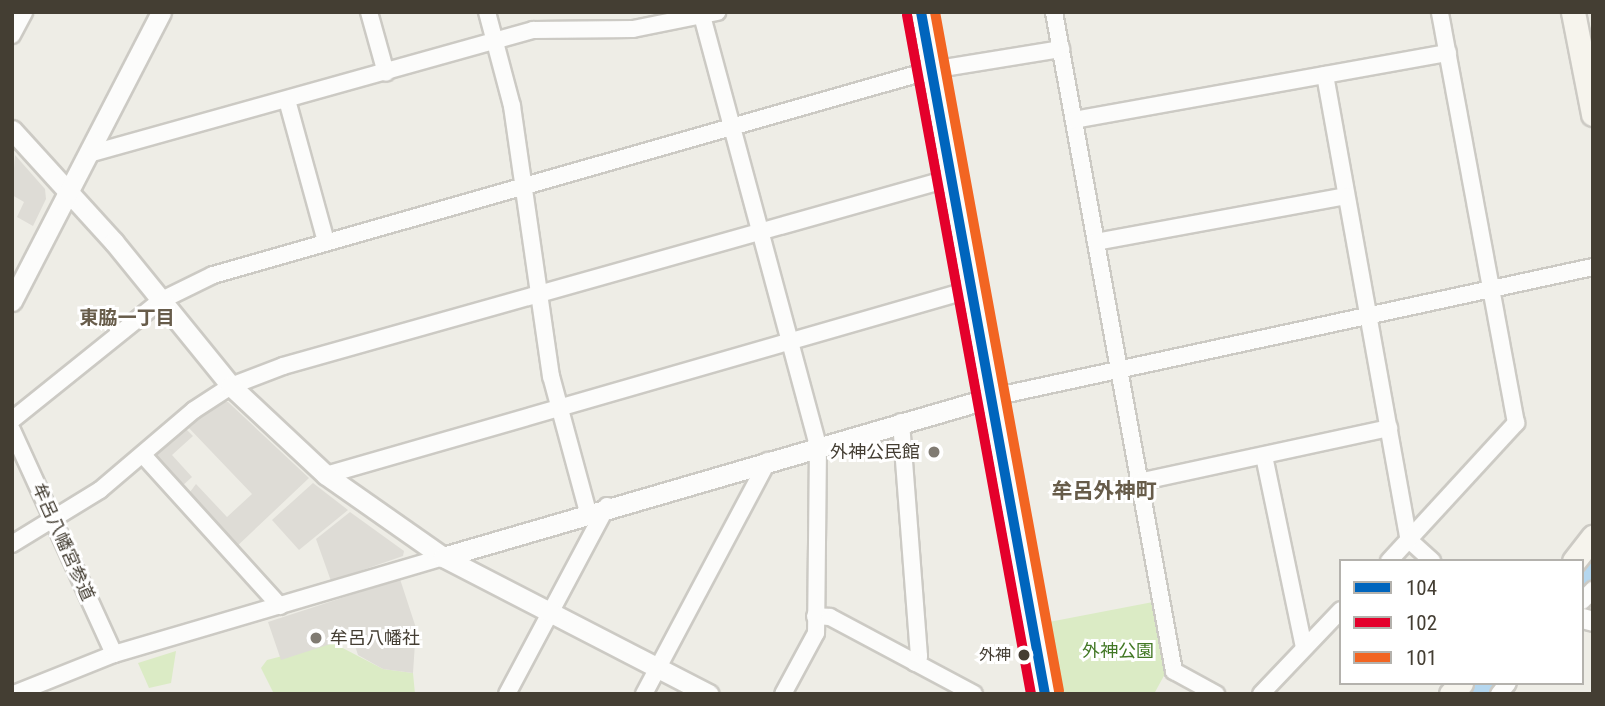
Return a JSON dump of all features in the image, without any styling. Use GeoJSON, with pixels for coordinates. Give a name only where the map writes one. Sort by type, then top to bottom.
{"type":"FeatureCollection","features":[{"type":"Feature","properties":{"kind":"main road"},"geometry":{"type":"LineString","coordinates":[[1573,12],[1589,74],[1593,114]]}},
{"type":"Feature","properties":{"kind":"main road"},"geometry":{"type":"LineString","coordinates":[[1576,559],[1593,537]]}},
{"type":"Feature","properties":{"kind":"street"},"geometry":{"type":"LineString","coordinates":[[12,35],[24,12]]}},
{"type":"Feature","properties":{"kind":"street"},"geometry":{"type":"LineString","coordinates":[[12,301],[161,12]]}},
{"type":"Feature","properties":{"kind":"street"},"geometry":{"type":"LineString","coordinates":[[369,12],[386,73]]}},
{"type":"Feature","properties":{"kind":"street"},"geometry":{"type":"LineString","coordinates":[[487,12],[496,41],[525,184],[536,295],[558,406],[598,509],[551,610],[507,694]]}},
{"type":"Feature","properties":{"kind":"street"},"geometry":{"type":"LineString","coordinates":[[921,12],[1045,694]]}},
{"type":"Feature","properties":{"kind":"street"},"geometry":{"type":"LineString","coordinates":[[1054,12],[1174,671],[1216,694]]}},
{"type":"Feature","properties":{"kind":"street"},"geometry":{"type":"LineString","coordinates":[[1390,559],[1516,423],[1440,12]]}},
{"type":"Feature","properties":{"kind":"street"},"geometry":{"type":"LineString","coordinates":[[89,155],[533,30],[634,29],[707,14],[732,125],[787,340],[818,447],[816,633],[783,694]]}},
{"type":"Feature","properties":{"kind":"street"},"geometry":{"type":"LineString","coordinates":[[12,420],[160,301],[213,275],[931,70],[1061,49]]}},
{"type":"Feature","properties":{"kind":"street"},"geometry":{"type":"LineString","coordinates":[[1074,120],[1448,52]]}},
{"type":"Feature","properties":{"kind":"street"},"geometry":{"type":"LineString","coordinates":[[1325,75],[1409,540],[1430,559]]}},
{"type":"Feature","properties":{"kind":"street"},"geometry":{"type":"LineString","coordinates":[[287,100],[326,242]]}},
{"type":"Feature","properties":{"kind":"street"},"geometry":{"type":"LineString","coordinates":[[12,130],[70,190],[231,386],[326,475],[443,557],[551,610],[709,694]]}},
{"type":"Feature","properties":{"kind":"street"},"geometry":{"type":"LineString","coordinates":[[12,544],[55,522],[143,455],[194,410],[231,386],[283,366],[951,177]]}},
{"type":"Feature","properties":{"kind":"street"},"geometry":{"type":"LineString","coordinates":[[1096,242],[1346,196]]}},
{"type":"Feature","properties":{"kind":"street"},"geometry":{"type":"LineString","coordinates":[[14,694],[114,654],[598,509],[993,397],[1593,267]]}},
{"type":"Feature","properties":{"kind":"street"},"geometry":{"type":"LineString","coordinates":[[326,475],[787,340],[972,289]]}},
{"type":"Feature","properties":{"kind":"street"},"geometry":{"type":"LineString","coordinates":[[901,422],[919,656],[915,663]]}},
{"type":"Feature","properties":{"kind":"street"},"geometry":{"type":"LineString","coordinates":[[1139,482],[1389,428]]}},
{"type":"Feature","properties":{"kind":"street","name":"牟呂八幡宮参道"},"geometry":{"type":"LineString","coordinates":[[12,429],[114,654]]}},
{"type":"Feature","properties":{"kind":"street"},"geometry":{"type":"LineString","coordinates":[[143,455],[280,606]]}},
{"type":"Feature","properties":{"kind":"street"},"geometry":{"type":"LineString","coordinates":[[1264,456],[1304,648]]}},
{"type":"Feature","properties":{"kind":"street"},"geometry":{"type":"LineString","coordinates":[[644,694],[768,461]]}},
{"type":"Feature","properties":{"kind":"street"},"geometry":{"type":"LineString","coordinates":[[1261,694],[1339,612]]}},
{"type":"Feature","properties":{"kind":"street"},"geometry":{"type":"LineString","coordinates":[[815,616],[830,617],[974,694]]}},
{"type":"Feature","properties":{"kind":"green space","name":"外神公園"},"geometry":{"type":"Polygon","coordinates":[[[1153,602],[1166,672],[1154,694],[1062,694],[1049,622],[1153,602]]]}},
{"type":"Feature","properties":{"kind":"green space"},"geometry":{"type":"Polygon","coordinates":[[[333,643],[383,669],[413,673],[415,694],[274,694],[261,668],[267,660],[333,643]]]}},
{"type":"Feature","properties":{"kind":"green space"},"geometry":{"type":"Polygon","coordinates":[[[176,651],[171,683],[149,688],[138,663],[176,651]]]}},
{"type":"Feature","properties":{"kind":"shaded area"},"geometry":{"type":"Polygon","coordinates":[[[15,155],[45,189],[46,199],[33,226],[17,217],[24,202],[12,195],[15,155]]]}},
{"type":"Feature","properties":{"kind":"shaded area"},"geometry":{"type":"Polygon","coordinates":[[[220,402],[228,402],[309,478],[234,549],[187,496],[196,484],[227,517],[252,494],[187,426],[220,402]]]}},
{"type":"Feature","properties":{"kind":"shaded area"},"geometry":{"type":"Polygon","coordinates":[[[185,428],[193,436],[172,455],[192,477],[181,487],[156,461],[157,454],[185,428]]]}},
{"type":"Feature","properties":{"kind":"shaded area"},"geometry":{"type":"Polygon","coordinates":[[[313,483],[348,510],[299,550],[272,520],[313,483]]]}},
{"type":"Feature","properties":{"kind":"shaded area"},"geometry":{"type":"Polygon","coordinates":[[[350,512],[404,551],[403,556],[331,581],[316,539],[350,512]]]}},
{"type":"Feature","properties":{"kind":"shaded area"},"geometry":{"type":"Polygon","coordinates":[[[400,579],[416,628],[413,673],[383,669],[358,655],[352,637],[281,660],[268,622],[400,579]]]}},
{"type":"Feature","properties":{"kind":"waterway"},"geometry":{"type":"LineString","coordinates":[[1584,581],[1593,572]]}},
{"type":"Feature","properties":{"kind":"waterway"},"geometry":{"type":"LineString","coordinates":[[1479,694],[1487,685]]}},
{"type":"Feature","properties":{"kind":"transit line","name":"104"},"geometry":{"type":"LineString","coordinates":[[921,12],[1045,694]]}},
{"type":"Feature","properties":{"kind":"transit line","name":"101"},"geometry":{"type":"LineString","coordinates":[[935,12],[1059,691]]}},
{"type":"Feature","properties":{"kind":"transit line","name":"102"},"geometry":{"type":"LineString","coordinates":[[907,15],[1031,694]]}},
{"type":"Feature","properties":{"kind":"place","name":"外神公民館"},"geometry":{"type":"Point","coordinates":[934,452]}},
{"type":"Feature","properties":{"kind":"place","name":"牟呂八幡社"},"geometry":{"type":"Point","coordinates":[316,638]}},
{"type":"Feature","properties":{"kind":"place","name":"外神"},"geometry":{"type":"Point","coordinates":[1024,655]}},
{"type":"Feature","properties":{"kind":"district","name":"東脇一丁目"},"geometry":{"type":"Point","coordinates":[127,318]}},
{"type":"Feature","properties":{"kind":"district","name":"牟呂外神町"},"geometry":{"type":"Point","coordinates":[1104,491]}}]}
